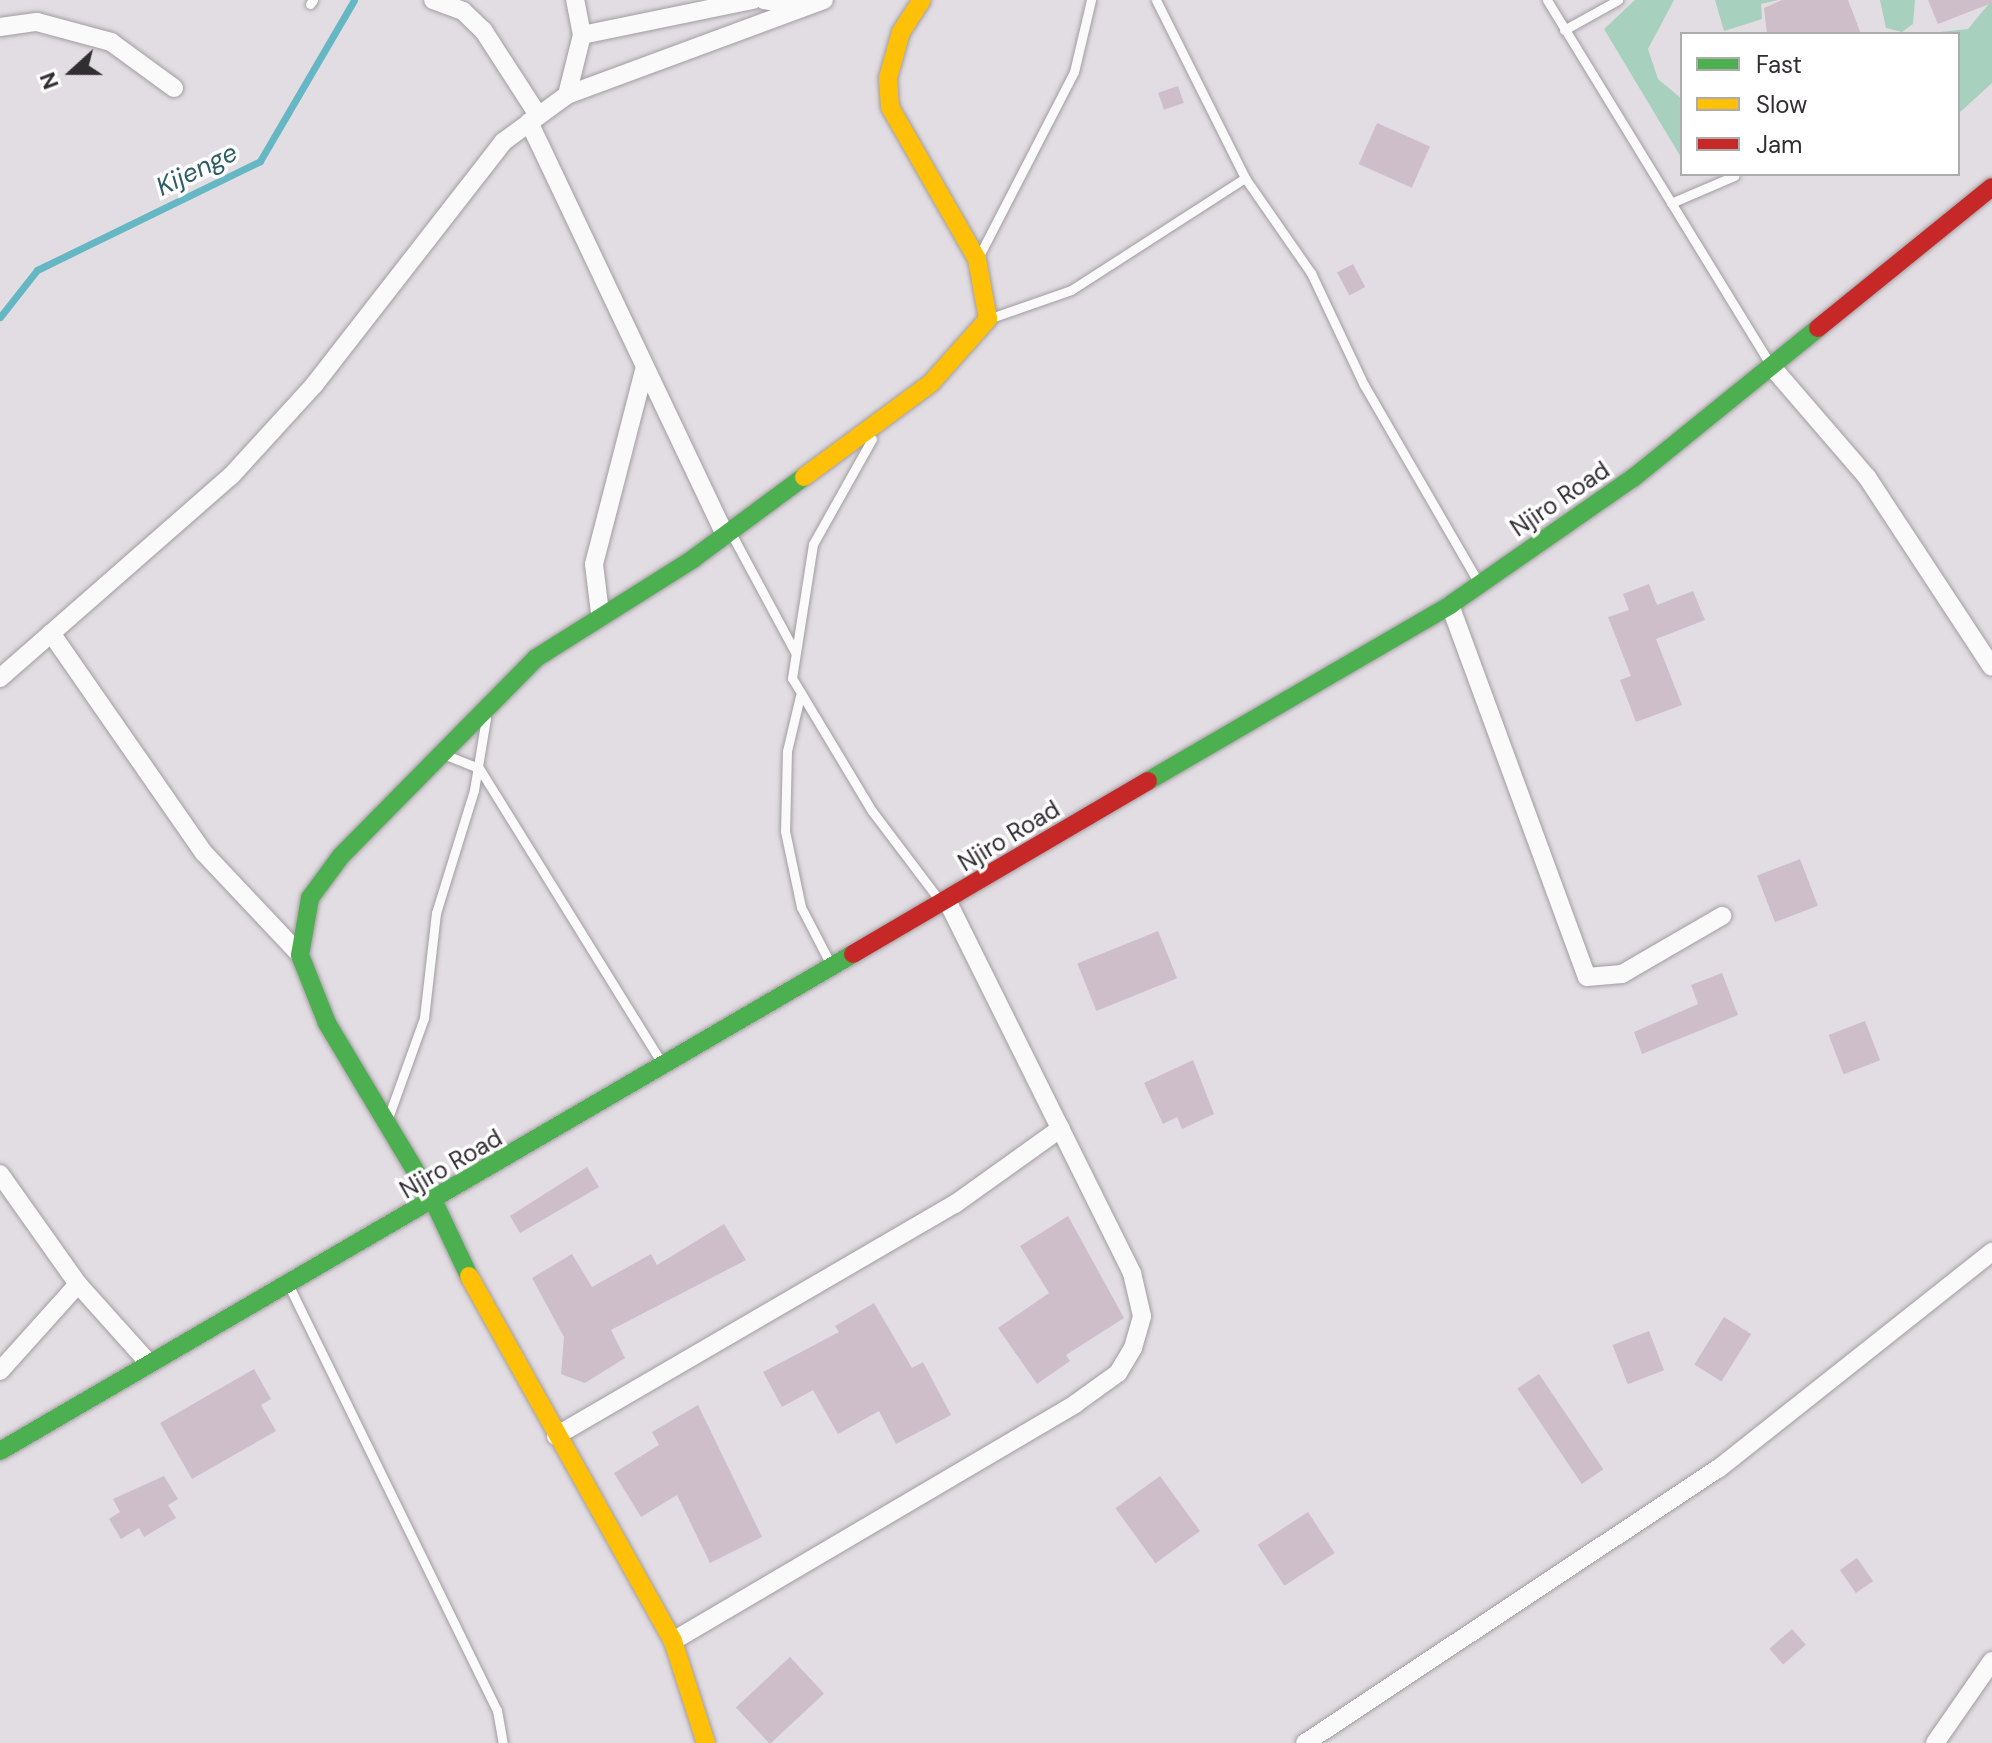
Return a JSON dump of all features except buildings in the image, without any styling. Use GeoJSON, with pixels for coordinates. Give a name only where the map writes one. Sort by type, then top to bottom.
{"type":"FeatureCollection","features":[{"type":"Feature","properties":{"kind":"street"},"geometry":{"type":"LineString","coordinates":[[433,0],[463,11],[483,30],[533,118],[644,370],[726,530]]}},
{"type":"Feature","properties":{"kind":"street"},"geometry":{"type":"LineString","coordinates":[[567,95],[582,35],[575,0]]}},
{"type":"Feature","properties":{"kind":"street"},"geometry":{"type":"LineString","coordinates":[[582,35],[752,0]]}},
{"type":"Feature","properties":{"kind":"street"},"geometry":{"type":"LineString","coordinates":[[764,0],[804,5]]}},
{"type":"Feature","properties":{"kind":"street"},"geometry":{"type":"LineString","coordinates":[[0,678],[231,476],[314,385],[503,142],[567,95],[824,0]]}},
{"type":"Feature","properties":{"kind":"street"},"geometry":{"type":"LineString","coordinates":[[300,955],[304,914],[320,881],[487,713],[536,658],[600,613],[647,590],[889,412],[962,355],[988,319],[977,259],[890,107],[888,78],[901,32],[922,0]]}},
{"type":"Feature","properties":{"kind":"street"},"geometry":{"type":"LineString","coordinates":[[0,27],[37,22],[111,42],[174,88]]}},
{"type":"Feature","properties":{"kind":"street","name":"Njiro Road"},"geometry":{"type":"LineString","coordinates":[[0,1451],[148,1362],[434,1202],[833,970],[1450,605],[1633,478],[1992,187]]}},
{"type":"Feature","properties":{"kind":"street"},"geometry":{"type":"LineString","coordinates":[[1772,367],[1867,477],[1992,667]]}},
{"type":"Feature","properties":{"kind":"street"},"geometry":{"type":"LineString","coordinates":[[600,613],[594,564],[644,370]]}},
{"type":"Feature","properties":{"kind":"street"},"geometry":{"type":"LineString","coordinates":[[1450,605],[1587,977],[1622,974],[1722,916]]}},
{"type":"Feature","properties":{"kind":"street"},"geometry":{"type":"LineString","coordinates":[[51,633],[204,853],[300,955],[327,1023],[434,1202],[556,1436],[673,1641],[706,1743]]}},
{"type":"Feature","properties":{"kind":"street"},"geometry":{"type":"LineString","coordinates":[[673,1641],[1118,1373],[1142,1316],[1132,1273],[944,902]]}},
{"type":"Feature","properties":{"kind":"street"},"geometry":{"type":"LineString","coordinates":[[556,1436],[955,1204],[1061,1128]]}},
{"type":"Feature","properties":{"kind":"street"},"geometry":{"type":"LineString","coordinates":[[0,1174],[78,1284],[148,1362]]}},
{"type":"Feature","properties":{"kind":"street"},"geometry":{"type":"LineString","coordinates":[[1305,1743],[1718,1469],[1992,1252]]}},
{"type":"Feature","properties":{"kind":"street"},"geometry":{"type":"LineString","coordinates":[[0,1371],[78,1284]]}},
{"type":"Feature","properties":{"kind":"street"},"geometry":{"type":"LineString","coordinates":[[1935,1743],[1992,1661]]}},
{"type":"Feature","properties":{"kind":"lane"},"geometry":{"type":"LineString","coordinates":[[977,259],[1074,72],[1091,0]]}},
{"type":"Feature","properties":{"kind":"lane"},"geometry":{"type":"LineString","coordinates":[[1156,0],[1245,178],[1311,273],[1364,385],[1479,583]]}},
{"type":"Feature","properties":{"kind":"lane"},"geometry":{"type":"LineString","coordinates":[[1547,0],[1772,367]]}},
{"type":"Feature","properties":{"kind":"lane"},"geometry":{"type":"LineString","coordinates":[[1564,30],[1618,0]]}},
{"type":"Feature","properties":{"kind":"lane"},"geometry":{"type":"LineString","coordinates":[[1671,203],[1734,176]]}},
{"type":"Feature","properties":{"kind":"lane"},"geometry":{"type":"LineString","coordinates":[[988,319],[1071,290],[1245,178]]}},
{"type":"Feature","properties":{"kind":"lane"},"geometry":{"type":"LineString","coordinates":[[889,412],[827,508],[813,544],[792,678],[800,696],[872,811],[944,902]]}},
{"type":"Feature","properties":{"kind":"lane"},"geometry":{"type":"LineString","coordinates":[[726,530],[796,652]]}},
{"type":"Feature","properties":{"kind":"lane"},"geometry":{"type":"LineString","coordinates":[[800,696],[787,751],[785,831],[801,907],[833,970]]}},
{"type":"Feature","properties":{"kind":"lane"},"geometry":{"type":"LineString","coordinates":[[387,1121],[424,1018],[436,913],[479,768],[487,713]]}},
{"type":"Feature","properties":{"kind":"lane"},"geometry":{"type":"LineString","coordinates":[[445,755],[479,768],[665,1068]]}},
{"type":"Feature","properties":{"kind":"lane"},"geometry":{"type":"LineString","coordinates":[[287,1283],[497,1710],[503,1743]]}},
{"type":"Feature","properties":{"kind":"green space"},"geometry":{"type":"Polygon","coordinates":[[[1635,0],[1674,0],[1648,49],[1658,79],[1680,97],[1680,156],[1604,29],[1635,0]]]}},
{"type":"Feature","properties":{"kind":"green space"},"geometry":{"type":"Polygon","coordinates":[[[1715,0],[1778,0],[1761,4],[1762,19],[1724,31],[1715,0]]]}},
{"type":"Feature","properties":{"kind":"green space"},"geometry":{"type":"Polygon","coordinates":[[[1880,0],[1915,0],[1913,24],[1902,32],[1886,28],[1880,0]]]}},
{"type":"Feature","properties":{"kind":"green space"},"geometry":{"type":"Polygon","coordinates":[[[1992,0],[1992,83],[1960,112],[1960,32],[1940,32],[1968,29],[1992,0]]]}},
{"type":"Feature","properties":{"kind":"waterway","name":"Kijenge"},"geometry":{"type":"LineString","coordinates":[[0,317],[37,270],[260,161],[354,0]]}},
{"type":"Feature","properties":{"kind":"traffic: fast"},"geometry":{"type":"LineString","coordinates":[[1148,781],[1450,605],[1633,478],[1818,328]]}},
{"type":"Feature","properties":{"kind":"traffic: fast"},"geometry":{"type":"LineString","coordinates":[[469,1276],[434,1202],[327,1023],[300,955],[310,898],[341,856],[536,658],[693,559],[804,477]]}},
{"type":"Feature","properties":{"kind":"traffic: fast"},"geometry":{"type":"LineString","coordinates":[[0,1451],[853,954]]}},
{"type":"Feature","properties":{"kind":"traffic: slow"},"geometry":{"type":"LineString","coordinates":[[804,477],[931,383],[988,319],[977,259],[890,107],[888,78],[901,32],[922,0]]}},
{"type":"Feature","properties":{"kind":"traffic: slow"},"geometry":{"type":"LineString","coordinates":[[469,1276],[673,1641],[706,1743]]}},
{"type":"Feature","properties":{"kind":"traffic: jam"},"geometry":{"type":"LineString","coordinates":[[1818,328],[1992,187]]}},
{"type":"Feature","properties":{"kind":"traffic: jam"},"geometry":{"type":"LineString","coordinates":[[853,954],[1148,781]]}}]}
